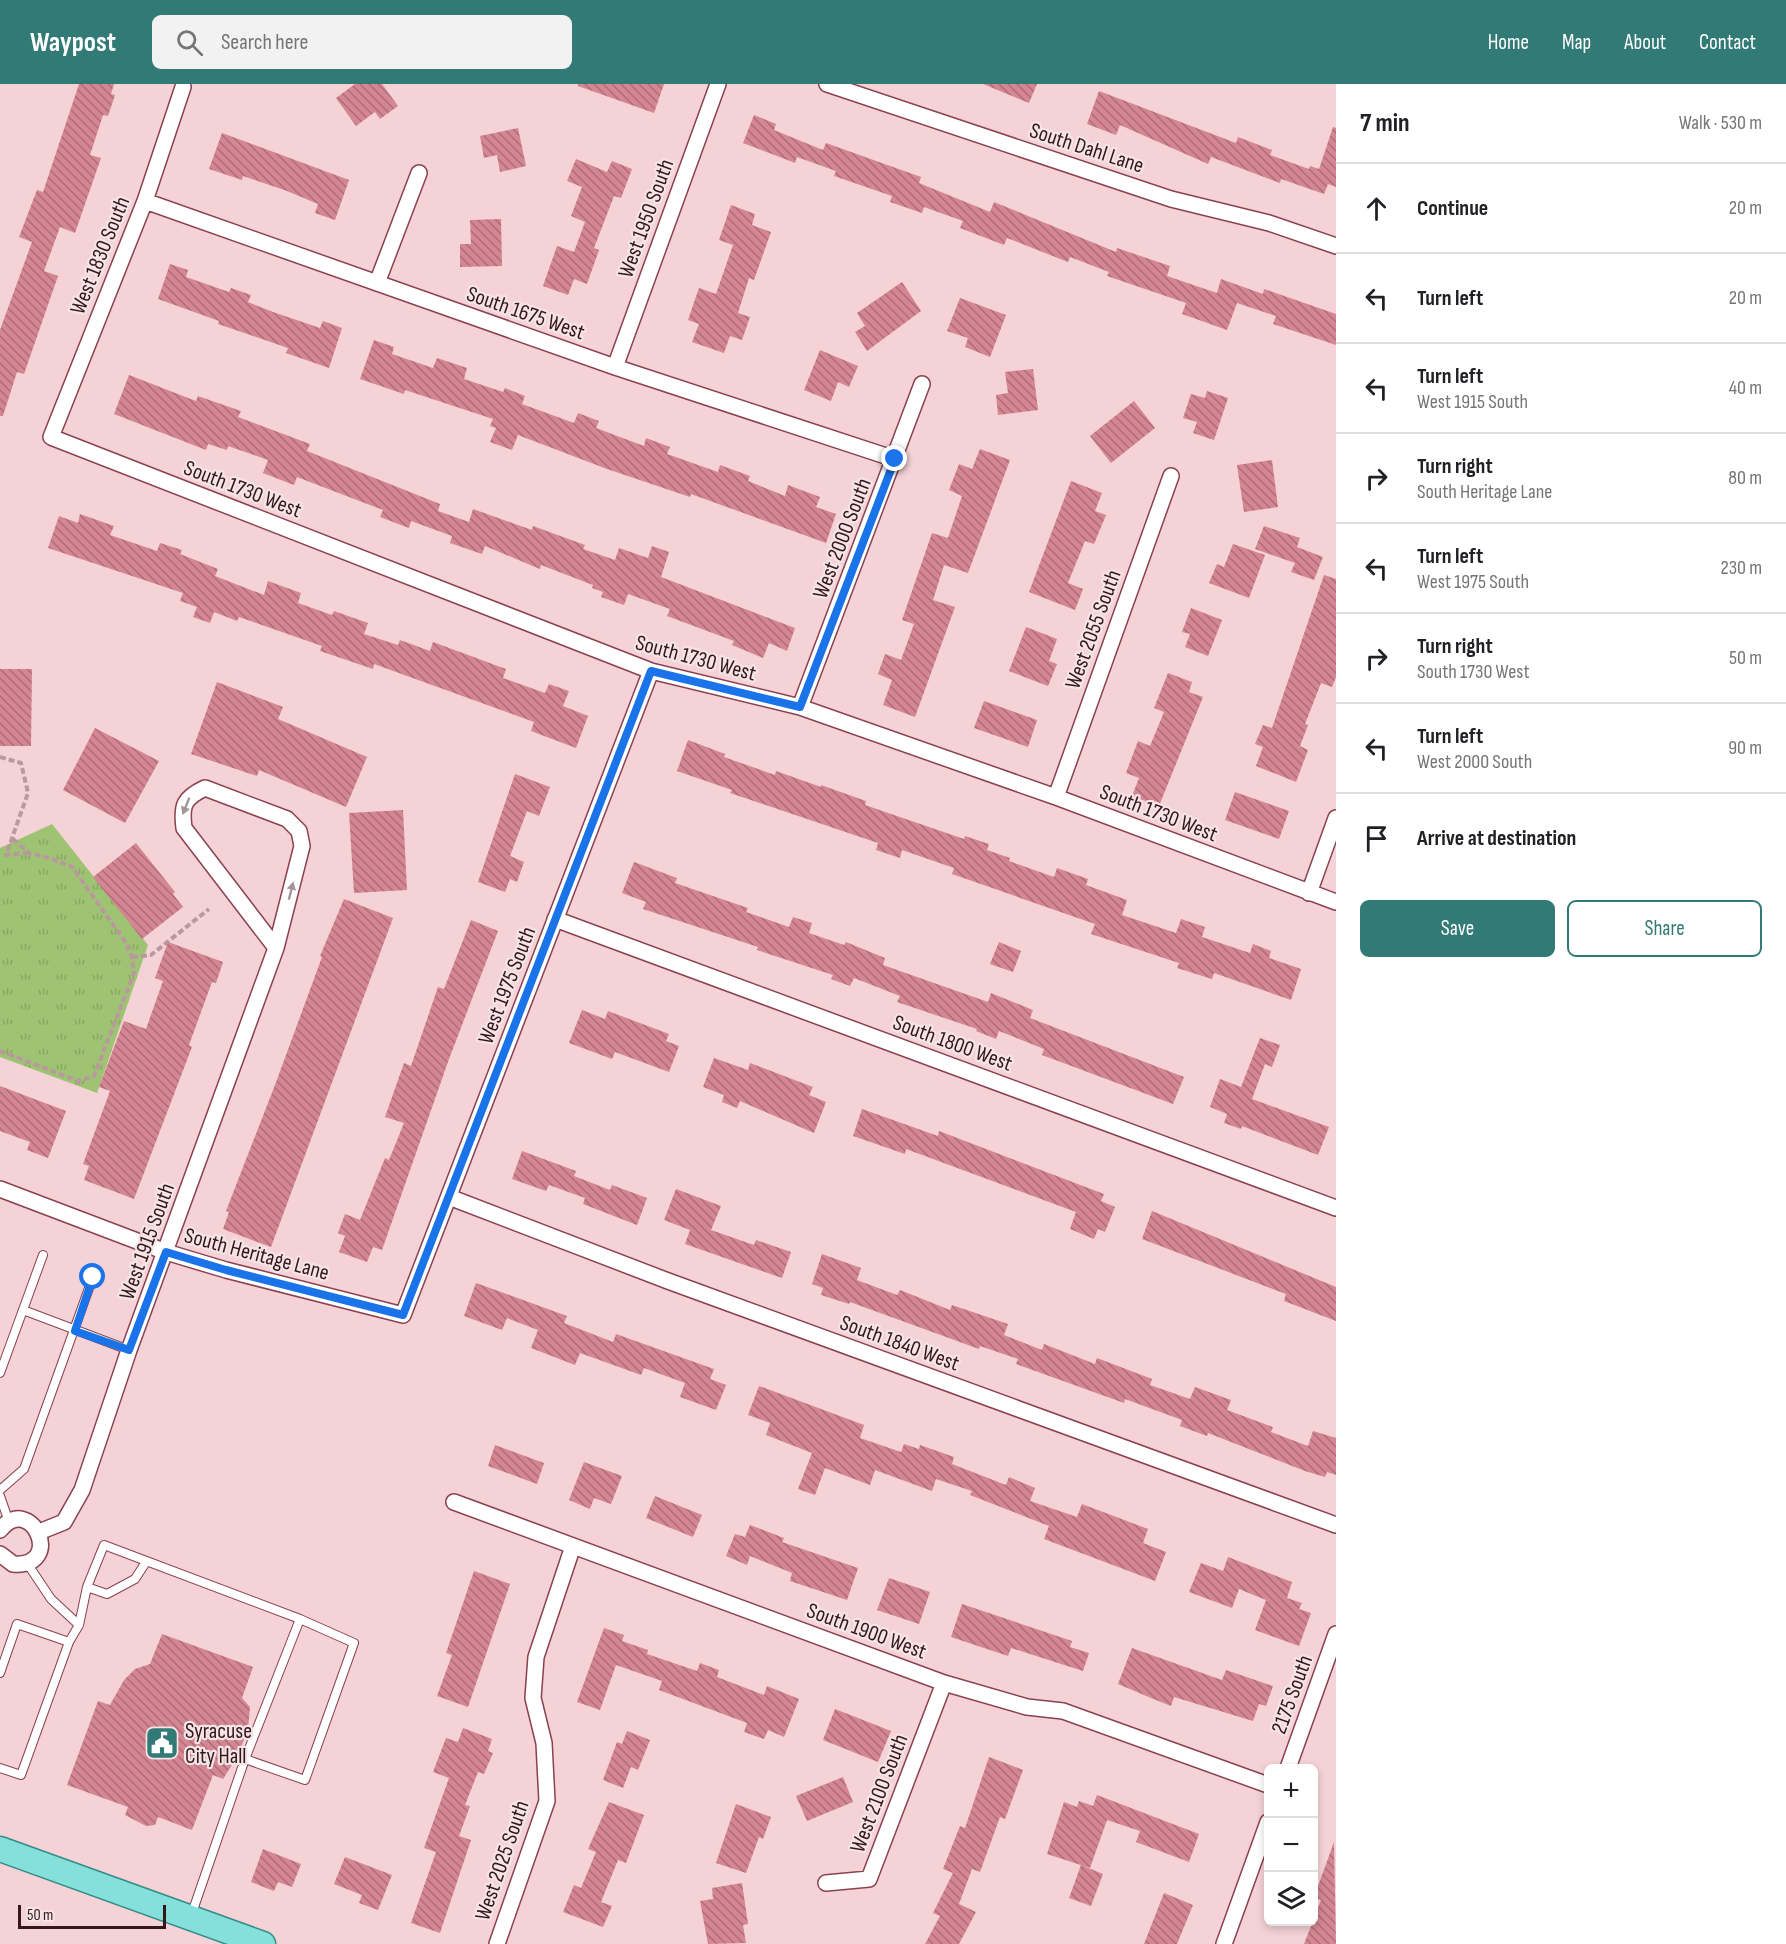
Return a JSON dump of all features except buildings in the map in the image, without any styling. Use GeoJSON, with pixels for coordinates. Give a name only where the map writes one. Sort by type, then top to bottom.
{"type":"FeatureCollection","features":[{"type":"Feature","properties":{"kind":"main road"},"geometry":{"type":"LineString","coordinates":[[0,1850],[263,1944]]}},
{"type":"Feature","properties":{"kind":"street","name":"West 1950 South"},"geometry":{"type":"LineString","coordinates":[[615,367],[718,84]]}},
{"type":"Feature","properties":{"kind":"street","name":"South Dahl Lane"},"geometry":{"type":"LineString","coordinates":[[826,84],[1171,199],[1269,223],[1336,246]]}},
{"type":"Feature","properties":{"kind":"street","name":"West 1830 South"},"geometry":{"type":"LineString","coordinates":[[51,437],[145,201],[183,87]]}},
{"type":"Feature","properties":{"kind":"street"},"geometry":{"type":"LineString","coordinates":[[377,284],[419,173]]}},
{"type":"Feature","properties":{"kind":"street","name":"South 1675 West"},"geometry":{"type":"LineString","coordinates":[[145,201],[615,367],[895,459]]}},
{"type":"Feature","properties":{"kind":"street","name":"West 2000 South"},"geometry":{"type":"LineString","coordinates":[[800,707],[922,384]]}},
{"type":"Feature","properties":{"kind":"street","name":"South 1730 West"},"geometry":{"type":"LineString","coordinates":[[51,437],[651,671],[800,707],[1056,797],[1336,903]]}},
{"type":"Feature","properties":{"kind":"street","name":"West 2055 South"},"geometry":{"type":"LineString","coordinates":[[1056,797],[1171,476]]}},
{"type":"Feature","properties":{"kind":"street","name":"West 1975 South"},"geometry":{"type":"LineString","coordinates":[[403,1315],[651,671]]}},
{"type":"Feature","properties":{"kind":"street","name":"West 1915 South"},"geometry":{"type":"LineString","coordinates":[[39,1532],[64,1522],[82,1490],[129,1350],[276,948],[302,846],[300,831],[287,819],[205,788],[191,795],[182,814],[184,828],[276,948]]}},
{"type":"Feature","properties":{"kind":"street"},"geometry":{"type":"LineString","coordinates":[[1309,893],[1336,818]]}},
{"type":"Feature","properties":{"kind":"street","name":"South 1800 West"},"geometry":{"type":"LineString","coordinates":[[555,919],[1336,1208]]}},
{"type":"Feature","properties":{"kind":"street","name":"South Heritage Lane"},"geometry":{"type":"LineString","coordinates":[[0,1189],[166,1252],[226,1270],[403,1315]]}},
{"type":"Feature","properties":{"kind":"street","name":"South 1840 West"},"geometry":{"type":"LineString","coordinates":[[449,1197],[668,1281],[1336,1525]]}},
{"type":"Feature","properties":{"kind":"street","name":"South 1900 West"},"geometry":{"type":"LineString","coordinates":[[454,1502],[944,1683],[1027,1707],[1063,1711],[1264,1783]]}},
{"type":"Feature","properties":{"kind":"street"},"geometry":{"type":"LineString","coordinates":[[0,1555],[13,1564],[27,1563],[38,1554],[41,1539],[39,1532],[28,1522],[21,1520],[4,1526]]}},
{"type":"Feature","properties":{"kind":"street","name":"West 2025 South"},"geometry":{"type":"LineString","coordinates":[[496,1944],[547,1801],[544,1743],[533,1698],[536,1658],[573,1546]]}},
{"type":"Feature","properties":{"kind":"street","name":"2175 South"},"geometry":{"type":"LineString","coordinates":[[1289,1764],[1336,1634]]}},
{"type":"Feature","properties":{"kind":"street","name":"West 2100 South"},"geometry":{"type":"LineString","coordinates":[[826,1883],[869,1879],[944,1683]]}},
{"type":"Feature","properties":{"kind":"street"},"geometry":{"type":"LineString","coordinates":[[1224,1944],[1264,1836]]}},
{"type":"Feature","properties":{"kind":"lane"},"geometry":{"type":"LineString","coordinates":[[0,1373],[43,1255]]}},
{"type":"Feature","properties":{"kind":"lane"},"geometry":{"type":"LineString","coordinates":[[0,1490],[24,1469],[93,1277]]}},
{"type":"Feature","properties":{"kind":"lane"},"geometry":{"type":"LineString","coordinates":[[23,1310],[129,1350]]}},
{"type":"Feature","properties":{"kind":"lane"},"geometry":{"type":"LineString","coordinates":[[0,1496],[4,1526]]}},
{"type":"Feature","properties":{"kind":"lane"},"geometry":{"type":"LineString","coordinates":[[0,1768],[21,1774],[69,1642],[79,1624],[87,1587],[104,1545],[300,1619],[354,1643],[305,1780],[246,1759]]}},
{"type":"Feature","properties":{"kind":"lane"},"geometry":{"type":"LineString","coordinates":[[87,1587],[108,1594],[135,1579],[146,1562]]}},
{"type":"Feature","properties":{"kind":"lane"},"geometry":{"type":"LineString","coordinates":[[27,1563],[51,1599],[79,1624]]}},
{"type":"Feature","properties":{"kind":"lane"},"geometry":{"type":"LineString","coordinates":[[190,1918],[246,1759],[300,1619]]}},
{"type":"Feature","properties":{"kind":"lane"},"geometry":{"type":"LineString","coordinates":[[0,1673],[17,1624],[69,1642]]}},
{"type":"Feature","properties":{"kind":"path"},"geometry":{"type":"LineString","coordinates":[[0,757],[21,763],[28,793],[6,855]]}},
{"type":"Feature","properties":{"kind":"path"},"geometry":{"type":"LineString","coordinates":[[12,838],[29,853]]}},
{"type":"Feature","properties":{"kind":"path"},"geometry":{"type":"LineString","coordinates":[[0,858],[6,855],[29,853],[72,867],[124,940],[132,957],[134,972],[94,1076],[78,1081],[0,1052]]}},
{"type":"Feature","properties":{"kind":"path"},"geometry":{"type":"LineString","coordinates":[[132,957],[151,955],[209,909]]}},
{"type":"Feature","properties":{"kind":"green space"},"geometry":{"type":"Polygon","coordinates":[[[52,824],[148,945],[97,1093],[0,1057],[0,848],[52,824]]]}},
{"type":"Feature","properties":{"kind":"place","name":"Syracuse City Hall"},"geometry":{"type":"Point","coordinates":[162,1743]}},
{"type":"Feature","properties":{"kind":"route"},"geometry":{"type":"LineString","coordinates":[[93,1277],[75,1331],[129,1350],[166,1252],[226,1270],[403,1315],[651,671],[800,707],[895,459]]}}]}
